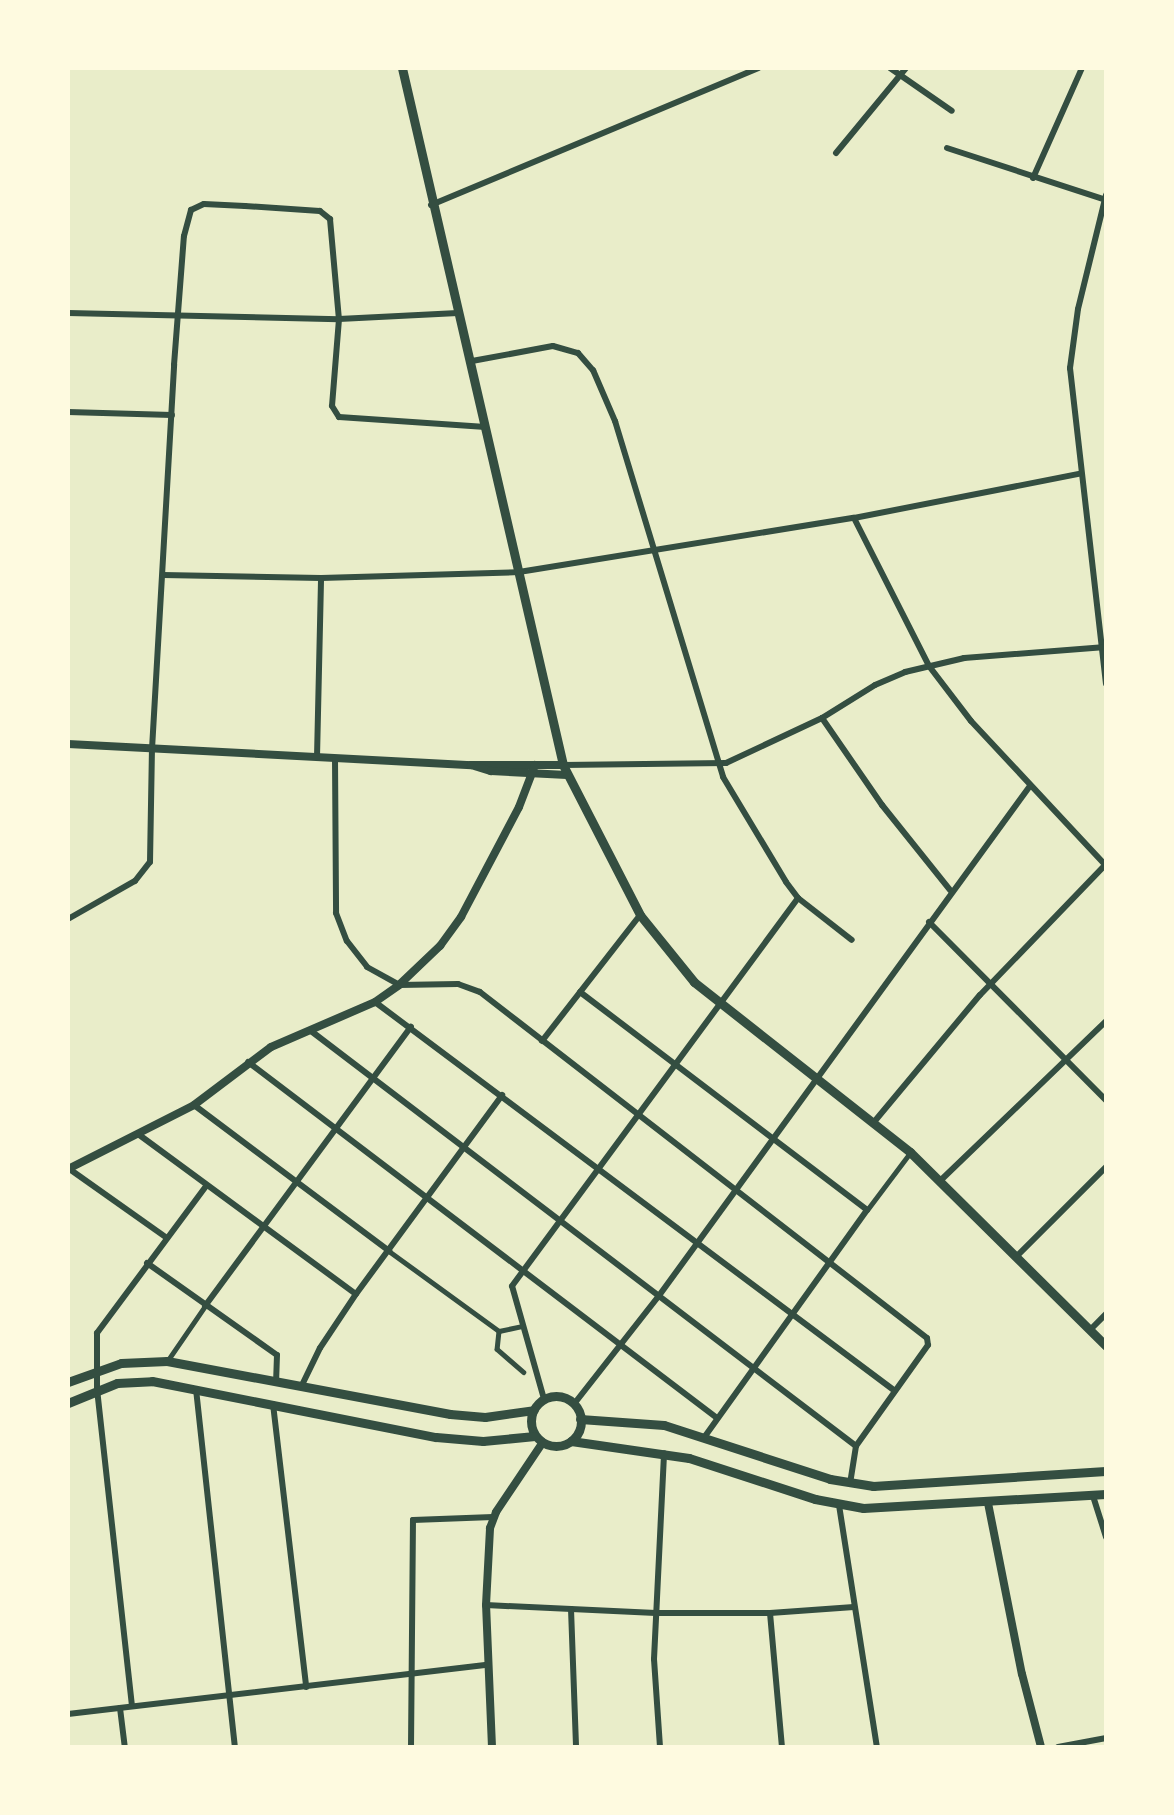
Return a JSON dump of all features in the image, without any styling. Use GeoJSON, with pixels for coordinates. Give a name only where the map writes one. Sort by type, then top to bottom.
{"type":"FeatureCollection","features":[{"type":"Feature","properties":{"kind":"main road"},"geometry":{"type":"LineString","coordinates":[[402,68],[431,205],[488,428],[563,765],[640,915],[688,976],[719,1004],[910,1152],[1106,1346]]}},
{"type":"Feature","properties":{"kind":"main road"},"geometry":{"type":"LineString","coordinates":[[68,1382],[132,1361],[167,1361],[450,1414],[485,1417],[534,1410],[544,1399],[556,1397],[573,1404],[580,1419],[571,1441]]}},
{"type":"Feature","properties":{"kind":"main road"},"geometry":{"type":"LineString","coordinates":[[68,1403],[97,1390],[131,1381],[196,1389],[446,1438],[483,1441],[535,1436]]}},
{"type":"Feature","properties":{"kind":"main road"},"geometry":{"type":"LineString","coordinates":[[534,1410],[535,1436],[543,1443],[554,1446],[571,1441],[664,1453],[839,1505],[888,1508],[1106,1494]]}},
{"type":"Feature","properties":{"kind":"main road"},"geometry":{"type":"LineString","coordinates":[[580,1419],[664,1425],[850,1482],[928,1484],[1106,1471]]}},
{"type":"Feature","properties":{"kind":"street"},"geometry":{"type":"LineString","coordinates":[[431,205],[759,68]]}},
{"type":"Feature","properties":{"kind":"street"},"geometry":{"type":"LineString","coordinates":[[890,68],[953,111]]}},
{"type":"Feature","properties":{"kind":"street"},"geometry":{"type":"LineString","coordinates":[[836,153],[906,68]]}},
{"type":"Feature","properties":{"kind":"street"},"geometry":{"type":"LineString","coordinates":[[1033,178],[1082,68]]}},
{"type":"Feature","properties":{"kind":"street"},"geometry":{"type":"LineString","coordinates":[[947,148],[1033,178],[1105,198],[1070,357],[1079,474],[1104,647],[1106,684]]}},
{"type":"Feature","properties":{"kind":"street"},"geometry":{"type":"LineString","coordinates":[[68,919],[148,870],[152,749],[177,318],[186,219],[195,207],[210,204],[327,215],[333,225],[339,319],[332,406],[339,417],[488,428]]}},
{"type":"Feature","properties":{"kind":"street"},"geometry":{"type":"LineString","coordinates":[[68,313],[177,318],[339,319],[458,313]]}},
{"type":"Feature","properties":{"kind":"street"},"geometry":{"type":"LineString","coordinates":[[472,361],[549,346],[573,351],[585,359],[606,396],[718,764],[747,819],[798,898],[852,940]]}},
{"type":"Feature","properties":{"kind":"street"},"geometry":{"type":"LineString","coordinates":[[68,412],[172,415]]}},
{"type":"Feature","properties":{"kind":"street"},"geometry":{"type":"LineString","coordinates":[[163,575],[321,578],[519,572],[854,518],[1079,474]]}},
{"type":"Feature","properties":{"kind":"street"},"geometry":{"type":"LineString","coordinates":[[854,518],[929,666],[1030,786],[1105,865],[991,983],[873,1122]]}},
{"type":"Feature","properties":{"kind":"street"},"geometry":{"type":"LineString","coordinates":[[317,757],[321,578]]}},
{"type":"Feature","properties":{"kind":"street"},"geometry":{"type":"LineString","coordinates":[[68,744],[471,765],[718,764],[822,718],[875,685],[929,666],[987,655],[1104,647]]}},
{"type":"Feature","properties":{"kind":"street"},"geometry":{"type":"LineString","coordinates":[[822,718],[874,795],[950,890]]}},
{"type":"Feature","properties":{"kind":"street"},"geometry":{"type":"LineString","coordinates":[[335,759],[333,865],[337,919],[361,960],[381,977],[399,985],[470,987],[923,1334],[928,1345],[856,1446],[850,1482]]}},
{"type":"Feature","properties":{"kind":"street"},"geometry":{"type":"LineString","coordinates":[[471,765],[532,775],[567,775]]}},
{"type":"Feature","properties":{"kind":"street"},"geometry":{"type":"LineString","coordinates":[[167,1238],[69,1169],[194,1105],[248,1062],[375,1002],[399,985],[440,946],[461,917],[535,765]]}},
{"type":"Feature","properties":{"kind":"street"},"geometry":{"type":"LineString","coordinates":[[573,1404],[658,1297],[817,1080],[950,890],[1030,786]]}},
{"type":"Feature","properties":{"kind":"street"},"geometry":{"type":"LineString","coordinates":[[544,1399],[511,1289],[798,898]]}},
{"type":"Feature","properties":{"kind":"street"},"geometry":{"type":"LineString","coordinates":[[542,1041],[640,915]]}},
{"type":"Feature","properties":{"kind":"street"},"geometry":{"type":"LineString","coordinates":[[929,922],[1106,1100]]}},
{"type":"Feature","properties":{"kind":"street"},"geometry":{"type":"LineString","coordinates":[[580,992],[867,1210]]}},
{"type":"Feature","properties":{"kind":"street"},"geometry":{"type":"LineString","coordinates":[[375,1002],[895,1391]]}},
{"type":"Feature","properties":{"kind":"street"},"geometry":{"type":"LineString","coordinates":[[941,1180],[1106,1021]]}},
{"type":"Feature","properties":{"kind":"street"},"geometry":{"type":"LineString","coordinates":[[167,1361],[295,1181],[411,1027]]}},
{"type":"Feature","properties":{"kind":"street"},"geometry":{"type":"LineString","coordinates":[[311,1031],[856,1446]]}},
{"type":"Feature","properties":{"kind":"street"},"geometry":{"type":"LineString","coordinates":[[248,1062],[333,1130],[524,1270],[717,1418]]}},
{"type":"Feature","properties":{"kind":"street"},"geometry":{"type":"LineString","coordinates":[[302,1385],[320,1348],[356,1294],[502,1095]]}},
{"type":"Feature","properties":{"kind":"street"},"geometry":{"type":"LineString","coordinates":[[194,1105],[499,1331],[522,1326]]}},
{"type":"Feature","properties":{"kind":"street"},"geometry":{"type":"LineString","coordinates":[[138,1134],[356,1294]]}},
{"type":"Feature","properties":{"kind":"street"},"geometry":{"type":"LineString","coordinates":[[705,1436],[910,1152]]}},
{"type":"Feature","properties":{"kind":"street"},"geometry":{"type":"LineString","coordinates":[[1017,1256],[1106,1167]]}},
{"type":"Feature","properties":{"kind":"street"},"geometry":{"type":"LineString","coordinates":[[132,1706],[97,1390],[98,1329],[206,1186]]}},
{"type":"Feature","properties":{"kind":"street"},"geometry":{"type":"LineString","coordinates":[[147,1263],[278,1356],[276,1380]]}},
{"type":"Feature","properties":{"kind":"street"},"geometry":{"type":"LineString","coordinates":[[1090,1330],[1106,1314]]}},
{"type":"Feature","properties":{"kind":"street"},"geometry":{"type":"LineString","coordinates":[[499,1331],[497,1349],[523,1373]]}},
{"type":"Feature","properties":{"kind":"street"},"geometry":{"type":"LineString","coordinates":[[196,1389],[235,1747]]}},
{"type":"Feature","properties":{"kind":"street"},"geometry":{"type":"LineString","coordinates":[[272,1403],[306,1687]]}},
{"type":"Feature","properties":{"kind":"street"},"geometry":{"type":"LineString","coordinates":[[492,1747],[486,1605],[493,1517],[543,1443]]}},
{"type":"Feature","properties":{"kind":"street"},"geometry":{"type":"LineString","coordinates":[[660,1747],[656,1613],[664,1453]]}},
{"type":"Feature","properties":{"kind":"street"},"geometry":{"type":"LineString","coordinates":[[1093,1496],[1106,1537]]}},
{"type":"Feature","properties":{"kind":"street"},"geometry":{"type":"LineString","coordinates":[[988,1503],[1021,1674],[1041,1747]]}},
{"type":"Feature","properties":{"kind":"street"},"geometry":{"type":"LineString","coordinates":[[839,1505],[877,1747]]}},
{"type":"Feature","properties":{"kind":"street"},"geometry":{"type":"LineString","coordinates":[[411,1747],[413,1520],[493,1517]]}},
{"type":"Feature","properties":{"kind":"street"},"geometry":{"type":"LineString","coordinates":[[486,1605],[656,1613],[770,1613],[854,1607]]}},
{"type":"Feature","properties":{"kind":"street"},"geometry":{"type":"LineString","coordinates":[[571,1609],[576,1747]]}},
{"type":"Feature","properties":{"kind":"street"},"geometry":{"type":"LineString","coordinates":[[770,1613],[782,1747]]}},
{"type":"Feature","properties":{"kind":"street"},"geometry":{"type":"LineString","coordinates":[[68,1714],[487,1665]]}},
{"type":"Feature","properties":{"kind":"street"},"geometry":{"type":"LineString","coordinates":[[120,1708],[125,1747]]}},
{"type":"Feature","properties":{"kind":"street"},"geometry":{"type":"LineString","coordinates":[[1058,1747],[1106,1738]]}}]}
